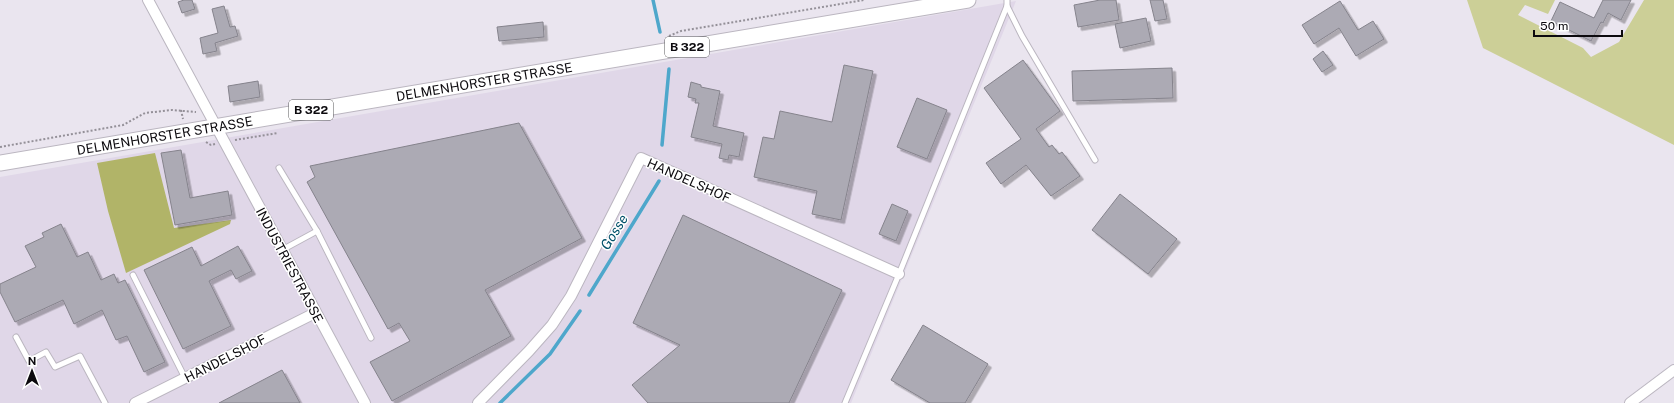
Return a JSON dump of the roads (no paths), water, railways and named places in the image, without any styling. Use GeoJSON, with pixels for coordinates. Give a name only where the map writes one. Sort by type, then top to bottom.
{"type":"FeatureCollection","features":[{"type":"Feature","properties":{"kind":"main road","name":"DELMENHORSTER STRASSE"},"geometry":{"type":"LineString","coordinates":[[0,163],[968,0]]}},
{"type":"Feature","properties":{"kind":"street","name":"INDUSTRIESTRASSE"},"geometry":{"type":"LineString","coordinates":[[148,0],[225,141],[315,313],[365,403]]}},
{"type":"Feature","properties":{"kind":"street","name":"HANDELSHOF"},"geometry":{"type":"LineString","coordinates":[[478,403],[529,351],[552,325],[571,296],[641,158],[899,274]]}},
{"type":"Feature","properties":{"kind":"street","name":"HANDELSHOF"},"geometry":{"type":"LineString","coordinates":[[135,403],[315,313]]}},
{"type":"Feature","properties":{"kind":"street"},"geometry":{"type":"LineString","coordinates":[[1630,403],[1674,370]]}},
{"type":"Feature","properties":{"kind":"lane"},"geometry":{"type":"LineString","coordinates":[[845,403],[899,274],[1007,6],[1007,0]]}},
{"type":"Feature","properties":{"kind":"lane"},"geometry":{"type":"LineString","coordinates":[[1007,6],[1022,36],[1095,160]]}},
{"type":"Feature","properties":{"kind":"lane"},"geometry":{"type":"LineString","coordinates":[[279,168],[317,231],[371,338]]}},
{"type":"Feature","properties":{"kind":"lane"},"geometry":{"type":"LineString","coordinates":[[282,250],[317,231]]}},
{"type":"Feature","properties":{"kind":"lane"},"geometry":{"type":"LineString","coordinates":[[133,275],[185,378]]}},
{"type":"Feature","properties":{"kind":"lane"},"geometry":{"type":"LineString","coordinates":[[16,337],[29,361],[46,352],[56,368],[80,356],[105,403]]}},
{"type":"Feature","properties":{"kind":"waterway","name":"Gosse"},"geometry":{"type":"LineString","coordinates":[[653,0],[660,32]]}},
{"type":"Feature","properties":{"kind":"waterway","name":"Gosse"},"geometry":{"type":"LineString","coordinates":[[662,145],[669,69]]}},
{"type":"Feature","properties":{"kind":"waterway","name":"Gosse"},"geometry":{"type":"LineString","coordinates":[[589,295],[659,181]]}},
{"type":"Feature","properties":{"kind":"waterway","name":"Gosse"},"geometry":{"type":"LineString","coordinates":[[500,403],[550,354],[580,311]]}}]}
